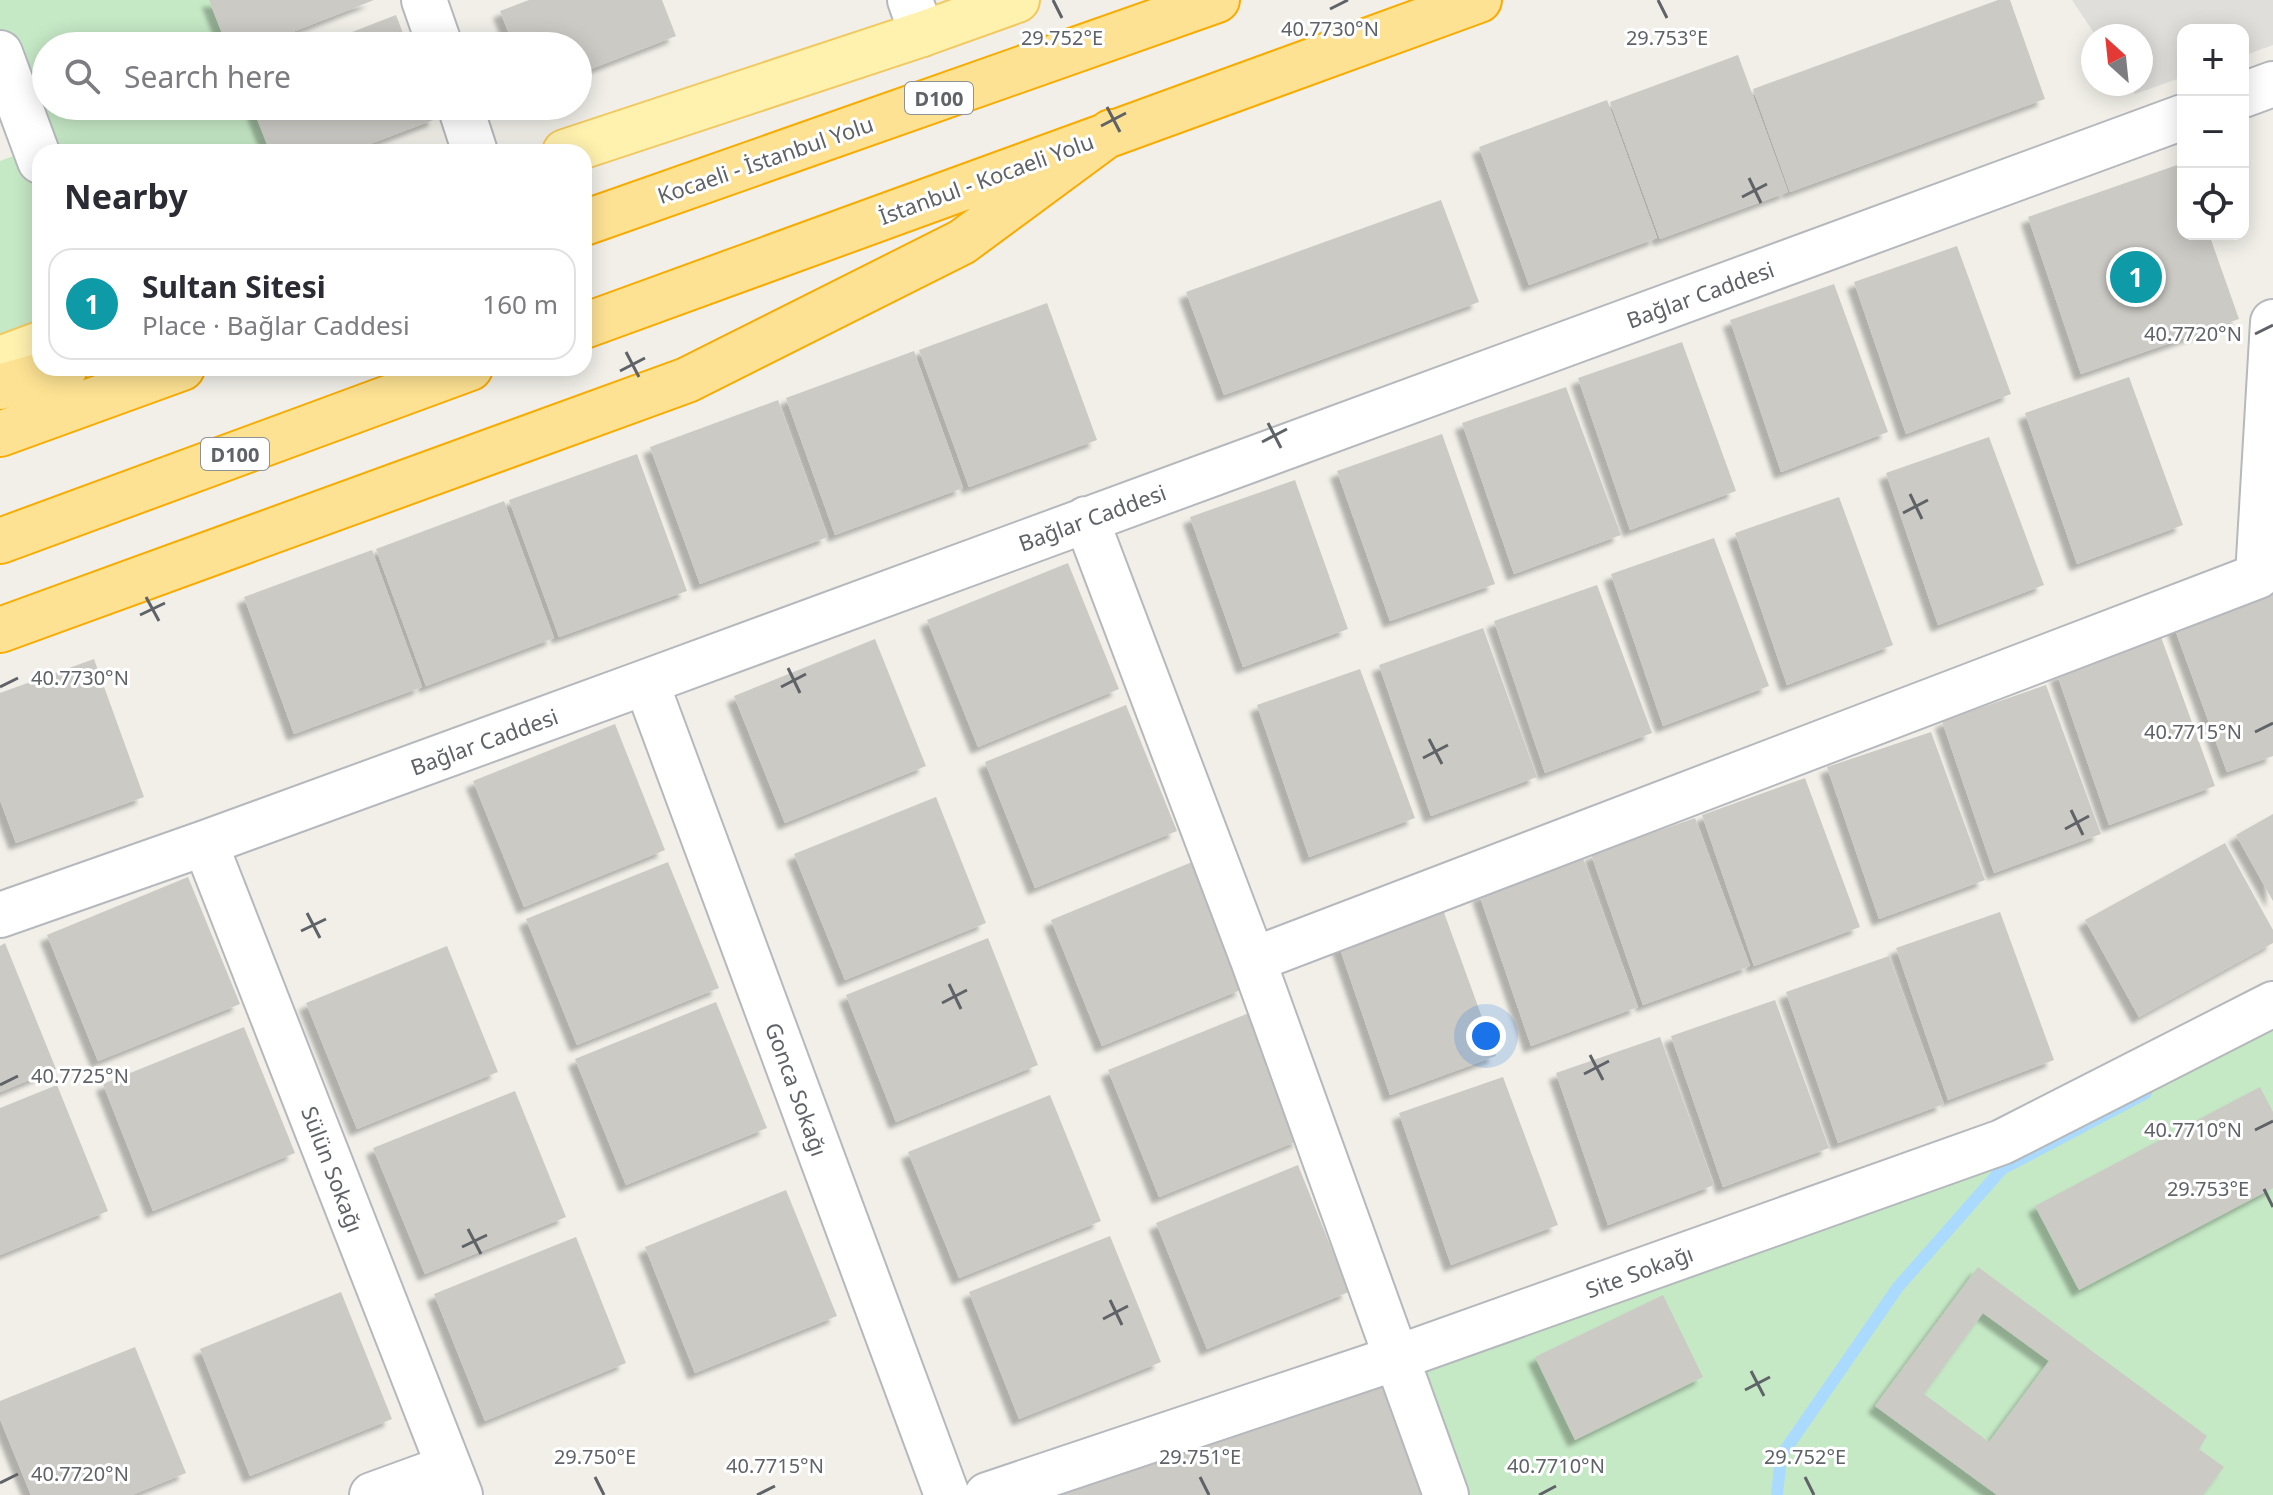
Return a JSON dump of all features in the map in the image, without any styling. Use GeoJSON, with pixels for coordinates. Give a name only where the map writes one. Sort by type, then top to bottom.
{"type":"FeatureCollection","features":[{"type":"Feature","properties":{"kind":"highway","name":"Kocaeli - İstanbul Yolu"},"geometry":{"type":"LineString","coordinates":[[592,217],[1217,0]]}},
{"type":"Feature","properties":{"kind":"highway","name":"İstanbul - Kocaeli Yolu"},"geometry":{"type":"LineString","coordinates":[[592,323],[1479,0]]}},
{"type":"Feature","properties":{"kind":"highway"},"geometry":{"type":"LineString","coordinates":[[0,630],[687,380],[962,242],[1111,132]]}},
{"type":"Feature","properties":{"kind":"highway"},"geometry":{"type":"LineString","coordinates":[[0,387],[38,376]]}},
{"type":"Feature","properties":{"kind":"highway"},"geometry":{"type":"LineString","coordinates":[[0,434],[160,376]]}},
{"type":"Feature","properties":{"kind":"highway","name":"D100"},"geometry":{"type":"LineString","coordinates":[[0,541],[448,376]]}},
{"type":"Feature","properties":{"kind":"main road"},"geometry":{"type":"LineString","coordinates":[[586,144],[916,17],[1017,0]]}},
{"type":"Feature","properties":{"kind":"main road"},"geometry":{"type":"LineString","coordinates":[[0,359],[32,347]]}},
{"type":"Feature","properties":{"kind":"street"},"geometry":{"type":"LineString","coordinates":[[424,0],[435,32]]}},
{"type":"Feature","properties":{"kind":"street"},"geometry":{"type":"LineString","coordinates":[[0,53],[34,144]]}},
{"type":"Feature","properties":{"kind":"street"},"geometry":{"type":"LineString","coordinates":[[2249,93],[2273,84]]}},
{"type":"Feature","properties":{"kind":"street","name":"Bağlar Caddesi"},"geometry":{"type":"LineString","coordinates":[[0,915],[646,682],[2177,119]]}},
{"type":"Feature","properties":{"kind":"street"},"geometry":{"type":"LineString","coordinates":[[465,120],[472,144]]}},
{"type":"Feature","properties":{"kind":"street"},"geometry":{"type":"LineString","coordinates":[[1253,960],[2266,581],[2273,322]]}},
{"type":"Feature","properties":{"kind":"street"},"geometry":{"type":"LineString","coordinates":[[1086,519],[1253,960],[1446,1495]]}},
{"type":"Feature","properties":{"kind":"street","name":"Gonca Sokağı"},"geometry":{"type":"LineString","coordinates":[[646,682],[947,1495]]}},
{"type":"Feature","properties":{"kind":"street","name":"Sülün Sokağı"},"geometry":{"type":"LineString","coordinates":[[205,843],[455,1481]]}},
{"type":"Feature","properties":{"kind":"street","name":"Site Sokağı"},"geometry":{"type":"LineString","coordinates":[[987,1495],[1396,1358],[2002,1142],[2273,1004]]}},
{"type":"Feature","properties":{"kind":"street"},"geometry":{"type":"LineString","coordinates":[[372,1495],[455,1481]]}},
{"type":"Feature","properties":{"kind":"shaded area"},"geometry":{"type":"Polygon","coordinates":[[[2072,0],[2273,0],[2273,45],[2249,54],[2249,24],[2177,24],[2177,79],[2153,88],[2153,24],[2088,24],[2072,0]]]}},
{"type":"Feature","properties":{"kind":"green space"},"geometry":{"type":"Polygon","coordinates":[[[0,0],[209,0],[222,32],[32,32],[32,120],[257,120],[267,144],[34,144],[0,53],[0,0]]]}},
{"type":"Feature","properties":{"kind":"green space"},"geometry":{"type":"Polygon","coordinates":[[[32,149],[32,347],[0,359],[0,161],[32,149]]]}},
{"type":"Feature","properties":{"kind":"green space"},"geometry":{"type":"Polygon","coordinates":[[[2273,1004],[2273,1495],[1446,1495],[1396,1358],[2002,1142],[2273,1004]]]}},
{"type":"Feature","properties":{"kind":"building"},"geometry":{"type":"Polygon","coordinates":[[[209,0],[374,0],[293,32],[222,32],[209,0]]]}},
{"type":"Feature","properties":{"kind":"building"},"geometry":{"type":"Polygon","coordinates":[[[529,0],[662,0],[676,36],[592,69],[592,32],[508,32],[500,11],[529,0]]]}},
{"type":"Feature","properties":{"kind":"building"},"geometry":{"type":"Polygon","coordinates":[[[1998,0],[2010,0],[2045,99],[1790,192],[1753,89],[1998,0]]]}},
{"type":"Feature","properties":{"kind":"building"},"geometry":{"type":"Polygon","coordinates":[[[396,15],[403,32],[352,32],[396,15]]]}},
{"type":"Feature","properties":{"kind":"building"},"geometry":{"type":"Polygon","coordinates":[[[1738,55],[1788,192],[1660,239],[1610,102],[1738,55]]]}},
{"type":"Feature","properties":{"kind":"building"},"geometry":{"type":"Polygon","coordinates":[[[1607,100],[1657,238],[1529,285],[1479,147],[1607,100]]]}},
{"type":"Feature","properties":{"kind":"building"},"geometry":{"type":"Polygon","coordinates":[[[257,120],[433,120],[370,144],[267,144],[257,120]]]}},
{"type":"Feature","properties":{"kind":"building"},"geometry":{"type":"Polygon","coordinates":[[[2177,165],[2177,240],[2211,240],[2239,319],[2081,374],[2028,217],[2177,165]]]}},
{"type":"Feature","properties":{"kind":"building"},"geometry":{"type":"Polygon","coordinates":[[[1441,200],[1479,302],[1224,395],[1186,292],[1441,200]]]}},
{"type":"Feature","properties":{"kind":"building"},"geometry":{"type":"Polygon","coordinates":[[[1957,246],[2011,394],[1906,434],[1854,282],[1957,246]]]}},
{"type":"Feature","properties":{"kind":"building"},"geometry":{"type":"Polygon","coordinates":[[[1834,284],[1888,432],[1781,472],[1730,320],[1834,284]]]}},
{"type":"Feature","properties":{"kind":"building"},"geometry":{"type":"Polygon","coordinates":[[[1047,303],[1097,440],[969,487],[919,350],[1047,303]]]}},
{"type":"Feature","properties":{"kind":"building"},"geometry":{"type":"Polygon","coordinates":[[[1682,342],[1736,491],[1630,530],[1578,378],[1682,342]]]}},
{"type":"Feature","properties":{"kind":"building"},"geometry":{"type":"Polygon","coordinates":[[[914,351],[963,488],[835,535],[786,398],[914,351]]]}},
{"type":"Feature","properties":{"kind":"building"},"geometry":{"type":"Polygon","coordinates":[[[2129,377],[2183,525],[2077,564],[2025,413],[2129,377]]]}},
{"type":"Feature","properties":{"kind":"building"},"geometry":{"type":"Polygon","coordinates":[[[1566,387],[1621,535],[1514,574],[1462,423],[1566,387]]]}},
{"type":"Feature","properties":{"kind":"building"},"geometry":{"type":"Polygon","coordinates":[[[778,400],[828,537],[700,584],[650,447],[778,400]]]}},
{"type":"Feature","properties":{"kind":"building"},"geometry":{"type":"Polygon","coordinates":[[[1442,434],[1495,584],[1390,621],[1337,471],[1442,434]]]}},
{"type":"Feature","properties":{"kind":"building"},"geometry":{"type":"Polygon","coordinates":[[[1989,437],[2044,585],[1938,625],[1886,473],[1989,437]]]}},
{"type":"Feature","properties":{"kind":"building"},"geometry":{"type":"Polygon","coordinates":[[[637,454],[687,591],[559,637],[509,500],[637,454]]]}},
{"type":"Feature","properties":{"kind":"building"},"geometry":{"type":"Polygon","coordinates":[[[1295,480],[1348,629],[1243,667],[1190,517],[1295,480]]]}},
{"type":"Feature","properties":{"kind":"building"},"geometry":{"type":"Polygon","coordinates":[[[1839,497],[1893,645],[1787,685],[1735,533],[1839,497]]]}},
{"type":"Feature","properties":{"kind":"building"},"geometry":{"type":"Polygon","coordinates":[[[504,501],[554,638],[426,686],[376,549],[504,501]]]}},
{"type":"Feature","properties":{"kind":"building"},"geometry":{"type":"Polygon","coordinates":[[[1714,538],[1769,686],[1663,726],[1611,574],[1714,538]]]}},
{"type":"Feature","properties":{"kind":"building"},"geometry":{"type":"Polygon","coordinates":[[[372,550],[422,687],[294,734],[244,597],[372,550]]]}},
{"type":"Feature","properties":{"kind":"building"},"geometry":{"type":"Polygon","coordinates":[[[1068,563],[1119,689],[978,747],[927,620],[1068,563]]]}},
{"type":"Feature","properties":{"kind":"building"},"geometry":{"type":"Polygon","coordinates":[[[1597,585],[1652,733],[1545,773],[1494,621],[1597,585]]]}},
{"type":"Feature","properties":{"kind":"building"},"geometry":{"type":"Polygon","coordinates":[[[2273,587],[2273,756],[2227,772],[2173,624],[2273,587]]]}},
{"type":"Feature","properties":{"kind":"building"},"geometry":{"type":"Polygon","coordinates":[[[1483,628],[1537,777],[1431,816],[1379,665],[1483,628]]]}},
{"type":"Feature","properties":{"kind":"building"},"geometry":{"type":"Polygon","coordinates":[[[2161,637],[2215,786],[2109,825],[2057,674],[2161,637]]]}},
{"type":"Feature","properties":{"kind":"building"},"geometry":{"type":"Polygon","coordinates":[[[875,639],[926,766],[785,823],[734,696],[875,639]]]}},
{"type":"Feature","properties":{"kind":"building"},"geometry":{"type":"Polygon","coordinates":[[[94,659],[144,797],[16,843],[0,800],[0,693],[94,659]]]}},
{"type":"Feature","properties":{"kind":"building"},"geometry":{"type":"Polygon","coordinates":[[[1360,669],[1415,818],[1309,857],[1257,705],[1360,669]]]}},
{"type":"Feature","properties":{"kind":"building"},"geometry":{"type":"Polygon","coordinates":[[[2046,685],[2101,834],[1994,873],[1942,721],[2046,685]]]}},
{"type":"Feature","properties":{"kind":"building"},"geometry":{"type":"Polygon","coordinates":[[[1126,705],[1177,831],[1035,888],[985,762],[1126,705]]]}},
{"type":"Feature","properties":{"kind":"building"},"geometry":{"type":"Polygon","coordinates":[[[615,724],[665,850],[524,907],[473,781],[615,724]]]}},
{"type":"Feature","properties":{"kind":"building"},"geometry":{"type":"Polygon","coordinates":[[[1931,732],[1985,880],[1879,919],[1827,767],[1931,732]]]}},
{"type":"Feature","properties":{"kind":"building"},"geometry":{"type":"Polygon","coordinates":[[[1805,778],[1860,927],[1754,966],[1702,815],[1805,778]]]}},
{"type":"Feature","properties":{"kind":"building"},"geometry":{"type":"Polygon","coordinates":[[[936,797],[986,923],[845,980],[794,854],[936,797]]]}},
{"type":"Feature","properties":{"kind":"building"},"geometry":{"type":"Polygon","coordinates":[[[2273,814],[2273,901],[2236,835],[2273,814]]]}},
{"type":"Feature","properties":{"kind":"building"},"geometry":{"type":"Polygon","coordinates":[[[1695,818],[1750,966],[1643,1005],[1591,854],[1695,818]]]}},
{"type":"Feature","properties":{"kind":"building"},"geometry":{"type":"Polygon","coordinates":[[[2225,843],[2273,930],[2273,943],[2139,1017],[2085,920],[2225,843]]]}},
{"type":"Feature","properties":{"kind":"building"},"geometry":{"type":"Polygon","coordinates":[[[1583,858],[1638,1007],[1531,1046],[1479,894],[1583,858]]]}},
{"type":"Feature","properties":{"kind":"building"},"geometry":{"type":"Polygon","coordinates":[[[668,862],[719,988],[577,1045],[526,919],[668,862]]]}},
{"type":"Feature","properties":{"kind":"building"},"geometry":{"type":"Polygon","coordinates":[[[1192,862],[1243,989],[1102,1046],[1051,920],[1192,862]]]}},
{"type":"Feature","properties":{"kind":"building"},"geometry":{"type":"Polygon","coordinates":[[[188,877],[240,1004],[98,1061],[47,935],[188,877]]]}},
{"type":"Feature","properties":{"kind":"building"},"geometry":{"type":"Polygon","coordinates":[[[1442,907],[1496,1056],[1390,1095],[1338,943],[1442,907]]]}},
{"type":"Feature","properties":{"kind":"building"},"geometry":{"type":"Polygon","coordinates":[[[2000,912],[2054,1060],[1948,1100],[1896,948],[2000,912]]]}},
{"type":"Feature","properties":{"kind":"building"},"geometry":{"type":"Polygon","coordinates":[[[988,938],[1038,1065],[896,1122],[846,995],[988,938]]]}},
{"type":"Feature","properties":{"kind":"building"},"geometry":{"type":"Polygon","coordinates":[[[5,943],[56,1069],[0,1092],[0,946],[5,943]]]}},
{"type":"Feature","properties":{"kind":"building"},"geometry":{"type":"Polygon","coordinates":[[[447,946],[498,1072],[357,1129],[306,1003],[447,946]]]}},
{"type":"Feature","properties":{"kind":"building"},"geometry":{"type":"Polygon","coordinates":[[[1889,956],[1944,1104],[1838,1143],[1786,992],[1889,956]]]}},
{"type":"Feature","properties":{"kind":"building"},"geometry":{"type":"Polygon","coordinates":[[[1775,1000],[1829,1148],[1723,1187],[1671,1036],[1775,1000]]]}},
{"type":"Feature","properties":{"kind":"building"},"geometry":{"type":"Polygon","coordinates":[[[716,1002],[767,1128],[626,1185],[575,1059],[716,1002]]]}},
{"type":"Feature","properties":{"kind":"building"},"geometry":{"type":"Polygon","coordinates":[[[1249,1013],[1300,1140],[1159,1197],[1108,1070],[1249,1013]]]}},
{"type":"Feature","properties":{"kind":"building"},"geometry":{"type":"Polygon","coordinates":[[[244,1027],[295,1153],[153,1211],[103,1084],[244,1027]]]}},
{"type":"Feature","properties":{"kind":"building"},"geometry":{"type":"Polygon","coordinates":[[[1660,1037],[1714,1185],[1608,1225],[1556,1073],[1660,1037]]]}},
{"type":"Feature","properties":{"kind":"building"},"geometry":{"type":"Polygon","coordinates":[[[1503,1077],[1558,1225],[1451,1265],[1399,1113],[1503,1077]]]}},
{"type":"Feature","properties":{"kind":"building"},"geometry":{"type":"Polygon","coordinates":[[[57,1085],[108,1211],[0,1255],[0,1108],[57,1085]]]}},
{"type":"Feature","properties":{"kind":"building"},"geometry":{"type":"Polygon","coordinates":[[[2260,1087],[2273,1112],[2273,1188],[2079,1290],[2035,1206],[2260,1087]]]}},
{"type":"Feature","properties":{"kind":"building"},"geometry":{"type":"Polygon","coordinates":[[[515,1091],[566,1217],[425,1274],[373,1148],[515,1091]]]}},
{"type":"Feature","properties":{"kind":"building"},"geometry":{"type":"Polygon","coordinates":[[[1050,1095],[1101,1221],[959,1278],[908,1152],[1050,1095]]]}},
{"type":"Feature","properties":{"kind":"building"},"geometry":{"type":"Polygon","coordinates":[[[1298,1165],[1349,1292],[1207,1349],[1156,1223],[1298,1165]]]}},
{"type":"Feature","properties":{"kind":"building"},"geometry":{"type":"Polygon","coordinates":[[[786,1190],[837,1316],[695,1373],[645,1247],[786,1190]]]}},
{"type":"Feature","properties":{"kind":"building"},"geometry":{"type":"Polygon","coordinates":[[[1110,1236],[1161,1362],[1019,1419],[969,1292],[1110,1236]]]}},
{"type":"Feature","properties":{"kind":"building"},"geometry":{"type":"Polygon","coordinates":[[[576,1237],[626,1363],[485,1421],[434,1294],[576,1237]]]}},
{"type":"Feature","properties":{"kind":"building"},"geometry":{"type":"Polygon","coordinates":[[[1978,1267],[2207,1436],[2199,1449],[2224,1467],[2203,1495],[1997,1495],[1875,1406],[1978,1267]],[[1983,1313],[1924,1394],[1989,1442],[2049,1361],[1983,1313]]]}},
{"type":"Feature","properties":{"kind":"building"},"geometry":{"type":"Polygon","coordinates":[[[341,1292],[392,1419],[250,1476],[200,1349],[341,1292]]]}},
{"type":"Feature","properties":{"kind":"building"},"geometry":{"type":"Polygon","coordinates":[[[1663,1295],[1703,1377],[1575,1440],[1535,1357],[1663,1295]]]}},
{"type":"Feature","properties":{"kind":"building"},"geometry":{"type":"Polygon","coordinates":[[[135,1347],[186,1473],[132,1495],[31,1495],[0,1419],[0,1401],[135,1347]]]}},
{"type":"Feature","properties":{"kind":"building"},"geometry":{"type":"Polygon","coordinates":[[[1391,1367],[1435,1495],[1062,1495],[1058,1482],[1391,1367]]]}},
{"type":"Feature","properties":{"kind":"waterway"},"geometry":{"type":"LineString","coordinates":[[1777,1495],[1781,1456],[1898,1287],[2002,1169],[2146,1093]]}},
{"type":"Feature","properties":{"kind":"place","name":"Sultan Sitesi"},"geometry":{"type":"Point","coordinates":[2136,277]}}]}
